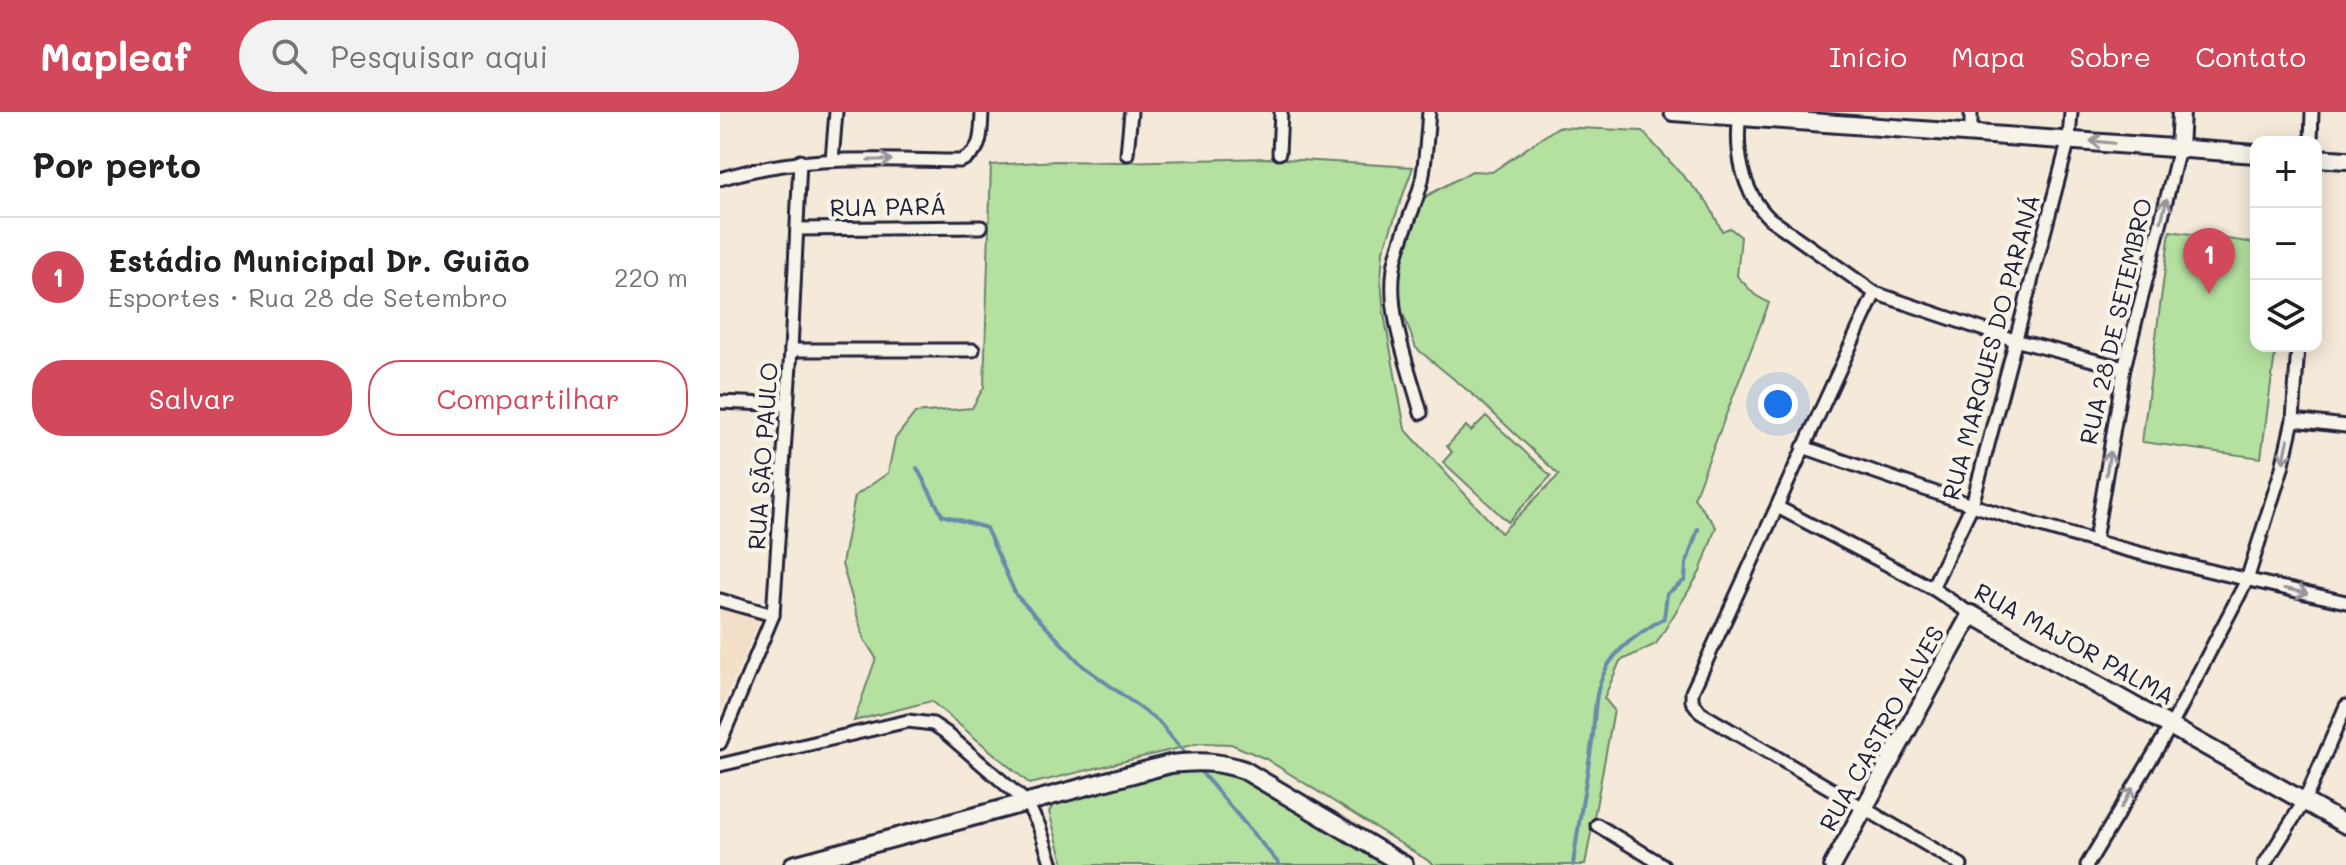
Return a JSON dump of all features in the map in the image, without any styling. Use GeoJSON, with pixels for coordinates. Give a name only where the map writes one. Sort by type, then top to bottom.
{"type":"FeatureCollection","features":[{"type":"Feature","properties":{"kind":"street"},"geometry":{"type":"LineString","coordinates":[[832,160],[836,112]]}},
{"type":"Feature","properties":{"kind":"street"},"geometry":{"type":"LineString","coordinates":[[720,179],[749,170],[800,161],[960,161],[977,151],[982,112]]}},
{"type":"Feature","properties":{"kind":"street"},"geometry":{"type":"LineString","coordinates":[[1127,154],[1131,112]]}},
{"type":"Feature","properties":{"kind":"street"},"geometry":{"type":"LineString","coordinates":[[1279,153],[1281,112]]}},
{"type":"Feature","properties":{"kind":"street"},"geometry":{"type":"LineString","coordinates":[[1421,413],[1393,302],[1394,268],[1421,181],[1429,112]]}},
{"type":"Feature","properties":{"kind":"street"},"geometry":{"type":"LineString","coordinates":[[1673,112],[2250,154]]}},
{"type":"Feature","properties":{"kind":"street"},"geometry":{"type":"LineString","coordinates":[[1971,112],[1971,132]]}},
{"type":"Feature","properties":{"kind":"street","name":"RUA MARQUES DO PARANÁ"},"geometry":{"type":"LineString","coordinates":[[1932,588],[1972,505],[2069,139],[2071,112]]}},
{"type":"Feature","properties":{"kind":"street","name":"RUA 28 DE SETEMBRO"},"geometry":{"type":"LineString","coordinates":[[2095,540],[2124,368],[2179,149],[2181,112]]}},
{"type":"Feature","properties":{"kind":"street"},"geometry":{"type":"LineString","coordinates":[[2311,136],[2312,112]]}},
{"type":"Feature","properties":{"kind":"street"},"geometry":{"type":"LineString","coordinates":[[1739,115],[1738,144],[1747,188],[1754,203],[1769,218],[1875,293],[2014,340],[2124,368]]}},
{"type":"Feature","properties":{"kind":"street"},"geometry":{"type":"LineString","coordinates":[[2322,158],[2346,160]]}},
{"type":"Feature","properties":{"kind":"street","name":"RUA SÃO PAULO"},"geometry":{"type":"LineString","coordinates":[[720,743],[773,615],[788,405],[800,161]]}},
{"type":"Feature","properties":{"kind":"street","name":"RUA PARÁ"},"geometry":{"type":"LineString","coordinates":[[797,229],[981,227]]}},
{"type":"Feature","properties":{"kind":"street"},"geometry":{"type":"LineString","coordinates":[[1875,293],[1692,692],[1692,701],[1701,713],[1961,865]]}},
{"type":"Feature","properties":{"kind":"street"},"geometry":{"type":"LineString","coordinates":[[791,350],[973,350]]}},
{"type":"Feature","properties":{"kind":"street"},"geometry":{"type":"LineString","coordinates":[[2087,865],[2172,724],[2247,580],[2282,468],[2293,420],[2298,352]]}},
{"type":"Feature","properties":{"kind":"street"},"geometry":{"type":"LineString","coordinates":[[720,402],[788,405]]}},
{"type":"Feature","properties":{"kind":"street"},"geometry":{"type":"LineString","coordinates":[[2293,420],[2346,426]]}},
{"type":"Feature","properties":{"kind":"street"},"geometry":{"type":"LineString","coordinates":[[1803,447],[1972,505],[2247,580],[2346,602]]}},
{"type":"Feature","properties":{"kind":"street","name":"RUA MAJOR PALMA"},"geometry":{"type":"LineString","coordinates":[[1779,508],[1932,588],[1971,614],[2172,724],[2346,825]]}},
{"type":"Feature","properties":{"kind":"street"},"geometry":{"type":"LineString","coordinates":[[720,600],[773,615]]}},
{"type":"Feature","properties":{"kind":"street","name":"RUA CASTRO ALVES"},"geometry":{"type":"LineString","coordinates":[[1833,865],[1971,614]]}},
{"type":"Feature","properties":{"kind":"street"},"geometry":{"type":"LineString","coordinates":[[2264,865],[2305,800],[2346,706]]}},
{"type":"Feature","properties":{"kind":"street"},"geometry":{"type":"LineString","coordinates":[[720,765],[908,721],[933,724],[1026,802],[1039,826],[1052,865]]}},
{"type":"Feature","properties":{"kind":"street"},"geometry":{"type":"LineString","coordinates":[[793,865],[1170,764],[1199,760],[1221,762],[1244,770],[1404,865]]}},
{"type":"Feature","properties":{"kind":"street"},"geometry":{"type":"LineString","coordinates":[[1597,825],[1663,865]]}},
{"type":"Feature","properties":{"kind":"shaded area"},"geometry":{"type":"Polygon","coordinates":[[[720,608],[758,616],[759,621],[720,712],[720,608]]]}},
{"type":"Feature","properties":{"kind":"green space"},"geometry":{"type":"Polygon","coordinates":[[[1558,127],[1642,131],[1708,203],[1722,231],[1730,228],[1741,237],[1737,276],[1755,295],[1769,303],[1694,498],[1716,527],[1700,572],[1656,644],[1620,661],[1604,698],[1614,710],[1585,865],[1435,865],[1266,759],[1231,744],[1200,743],[1030,784],[931,701],[854,721],[876,658],[864,639],[842,564],[855,496],[888,473],[895,439],[915,413],[972,408],[984,387],[991,165],[1268,158],[1413,167],[1383,251],[1381,280],[1384,314],[1405,429],[1501,533],[1559,475],[1478,399],[1416,348],[1402,311],[1398,279],[1400,255],[1421,199],[1472,171],[1492,172],[1558,127]]]}},
{"type":"Feature","properties":{"kind":"green space"},"geometry":{"type":"Polygon","coordinates":[[[2170,231],[2250,242],[2250,352],[2275,352],[2261,458],[2142,442],[2170,231]]]}},
{"type":"Feature","properties":{"kind":"green space"},"geometry":{"type":"Polygon","coordinates":[[[1486,416],[1551,476],[1508,522],[1443,462],[1452,452],[1447,446],[1466,426],[1471,431],[1486,416]]]}},
{"type":"Feature","properties":{"kind":"green space"},"geometry":{"type":"Polygon","coordinates":[[[1190,770],[1219,770],[1250,777],[1390,865],[1064,865],[1049,812],[1055,802],[1190,770]]]}},
{"type":"Feature","properties":{"kind":"waterway"},"geometry":{"type":"LineString","coordinates":[[917,468],[942,515],[986,528],[1016,595],[1083,666],[1158,721],[1188,757]]}},
{"type":"Feature","properties":{"kind":"waterway"},"geometry":{"type":"LineString","coordinates":[[1573,865],[1601,680],[1610,662],[1623,647],[1664,618],[1667,594],[1685,580],[1686,564],[1698,529]]}},
{"type":"Feature","properties":{"kind":"waterway"},"geometry":{"type":"LineString","coordinates":[[1196,766],[1280,865]]}},
{"type":"Feature","properties":{"kind":"place","name":"Estádio Municipal Dr. Guião"},"geometry":{"type":"Point","coordinates":[2209,294]}}]}
